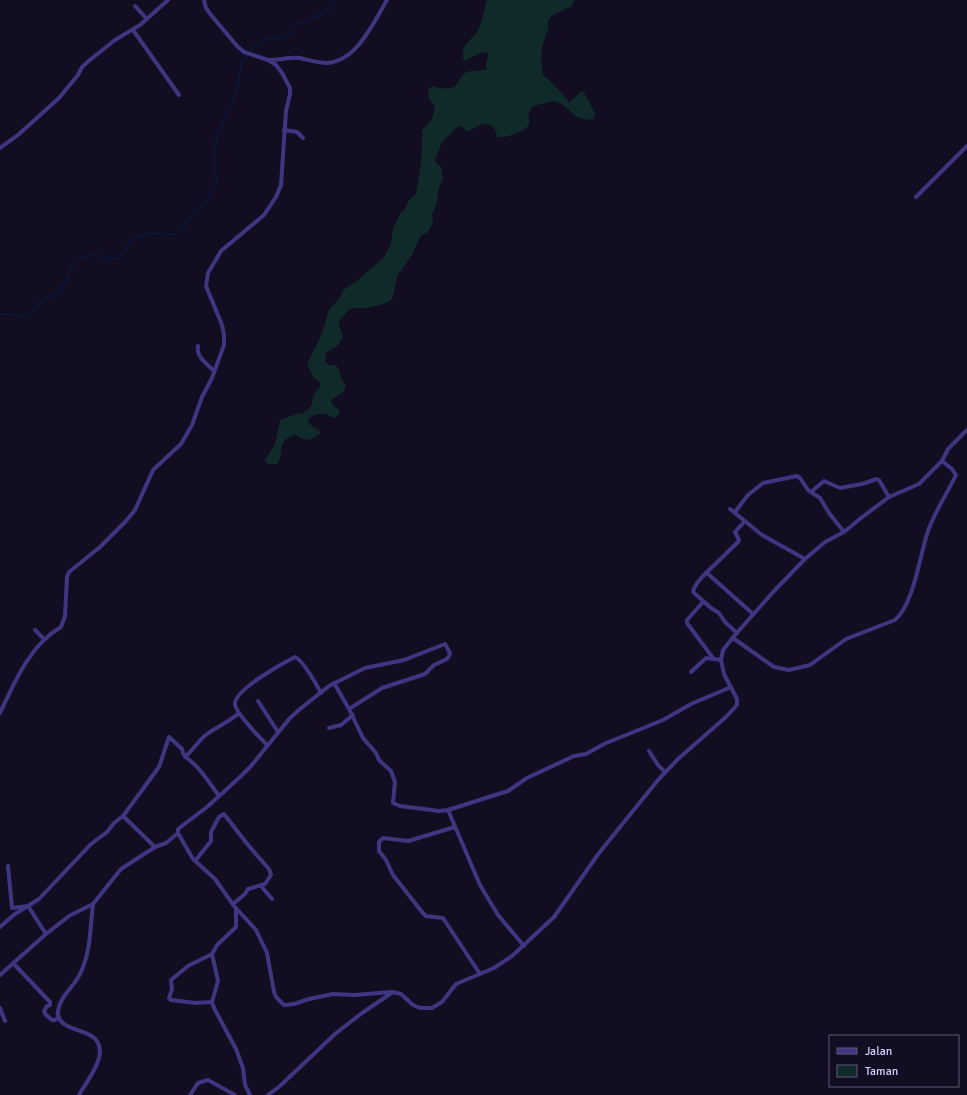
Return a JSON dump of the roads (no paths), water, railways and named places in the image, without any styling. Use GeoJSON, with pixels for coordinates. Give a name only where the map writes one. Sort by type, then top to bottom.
{"type":"FeatureCollection","features":[{"type":"Feature","properties":{"kind":"street"},"geometry":{"type":"LineString","coordinates":[[0,148],[18,135],[59,98],[82,67],[91,59],[115,40],[133,30],[168,0]]}},
{"type":"Feature","properties":{"kind":"street"},"geometry":{"type":"LineString","coordinates":[[0,712],[28,658],[51,633],[61,627],[65,616],[67,577],[69,572],[100,546],[126,521],[135,510],[153,470],[181,444],[192,425],[224,345],[222,325],[206,286],[208,273],[221,251],[264,215],[276,197],[281,185],[284,130],[290,88],[276,65],[268,60],[244,52],[237,46],[211,16],[206,8],[204,0]]}},
{"type":"Feature","properties":{"kind":"street"},"geometry":{"type":"LineString","coordinates":[[268,60],[298,58],[329,63],[343,58],[355,49],[368,34],[387,0]]}},
{"type":"Feature","properties":{"kind":"street"},"geometry":{"type":"LineString","coordinates":[[135,6],[147,19]]}},
{"type":"Feature","properties":{"kind":"street"},"geometry":{"type":"LineString","coordinates":[[133,30],[179,95]]}},
{"type":"Feature","properties":{"kind":"street"},"geometry":{"type":"LineString","coordinates":[[284,130],[297,132],[303,138]]}},
{"type":"Feature","properties":{"kind":"street"},"geometry":{"type":"LineString","coordinates":[[916,197],[967,146]]}},
{"type":"Feature","properties":{"kind":"street"},"geometry":{"type":"LineString","coordinates":[[198,346],[199,356],[214,371]]}},
{"type":"Feature","properties":{"kind":"street"},"geometry":{"type":"LineString","coordinates":[[178,833],[195,861],[215,879],[234,906],[249,920],[261,938],[269,962],[274,992],[276,997],[284,1005],[294,1004],[328,994],[355,995],[393,992],[401,994],[413,1005],[420,1008],[432,1008],[442,1002],[456,984],[480,974],[504,961],[524,946],[554,917],[599,854],[665,772],[737,706],[737,699],[724,674],[721,660],[723,650],[753,614],[805,559],[825,542],[844,532],[889,498],[918,484],[942,461],[948,449],[967,430]]}},
{"type":"Feature","properties":{"kind":"street"},"geometry":{"type":"LineString","coordinates":[[733,638],[774,667],[789,670],[810,665],[846,639],[895,620],[900,615],[910,595],[929,529],[956,475],[952,469],[942,461]]}},
{"type":"Feature","properties":{"kind":"street"},"geometry":{"type":"LineString","coordinates":[[735,512],[748,495],[763,483],[797,476],[808,490],[820,498],[844,532]]}},
{"type":"Feature","properties":{"kind":"street"},"geometry":{"type":"LineString","coordinates":[[811,492],[824,482],[837,488],[842,488],[877,479],[889,498]]}},
{"type":"Feature","properties":{"kind":"street"},"geometry":{"type":"LineString","coordinates":[[730,509],[762,535],[805,559]]}},
{"type":"Feature","properties":{"kind":"street"},"geometry":{"type":"LineString","coordinates":[[737,633],[726,623],[719,613],[703,602],[693,591],[696,584],[705,574],[738,542],[739,540],[735,532],[745,521]]}},
{"type":"Feature","properties":{"kind":"street"},"geometry":{"type":"LineString","coordinates":[[705,574],[707,573],[753,614]]}},
{"type":"Feature","properties":{"kind":"street"},"geometry":{"type":"LineString","coordinates":[[703,602],[687,620],[687,623],[713,658]]}},
{"type":"Feature","properties":{"kind":"street"},"geometry":{"type":"LineString","coordinates":[[35,630],[44,640]]}},
{"type":"Feature","properties":{"kind":"street"},"geometry":{"type":"LineString","coordinates":[[0,975],[12,963],[69,916],[93,904],[121,868],[155,846],[166,843],[178,833],[178,830],[207,807],[251,766],[278,732],[300,709],[334,683],[365,668],[404,660],[446,644],[450,653],[447,659],[434,665],[425,674],[382,688],[349,709]]}},
{"type":"Feature","properties":{"kind":"street"},"geometry":{"type":"LineString","coordinates":[[267,745],[239,713],[235,706],[236,699],[247,687],[295,657],[298,658],[310,674],[322,693]]}},
{"type":"Feature","properties":{"kind":"street"},"geometry":{"type":"LineString","coordinates":[[691,672],[706,658],[721,660]]}},
{"type":"Feature","properties":{"kind":"street"},"geometry":{"type":"LineString","coordinates":[[334,683],[366,743],[376,753],[379,760],[391,771],[395,782],[393,803],[400,806],[434,811],[448,810],[510,790],[527,778],[574,756],[586,754],[604,744],[662,720],[703,699],[731,687]]}},
{"type":"Feature","properties":{"kind":"street"},"geometry":{"type":"LineString","coordinates":[[258,701],[278,732]]}},
{"type":"Feature","properties":{"kind":"street"},"geometry":{"type":"LineString","coordinates":[[185,757],[205,735],[232,720],[239,713]]}},
{"type":"Feature","properties":{"kind":"street"},"geometry":{"type":"LineString","coordinates":[[329,728],[341,725],[352,715]]}},
{"type":"Feature","properties":{"kind":"street"},"geometry":{"type":"LineString","coordinates":[[0,927],[15,914],[39,899],[91,844],[107,832],[114,822],[123,816],[159,767],[168,737],[170,737],[182,749],[185,757],[194,764],[219,796]]}},
{"type":"Feature","properties":{"kind":"street"},"geometry":{"type":"LineString","coordinates":[[649,751],[658,765],[665,772]]}},
{"type":"Feature","properties":{"kind":"street"},"geometry":{"type":"LineString","coordinates":[[448,810],[480,885],[497,913],[524,946]]}},
{"type":"Feature","properties":{"kind":"street"},"geometry":{"type":"LineString","coordinates":[[195,861],[211,842],[211,832],[219,817],[224,814],[269,869],[272,875],[269,880],[261,886],[255,886],[248,890],[234,906],[236,927],[218,945],[212,954],[188,966],[171,980],[172,989],[169,998],[171,1000],[196,1003],[212,1002]]}},
{"type":"Feature","properties":{"kind":"street"},"geometry":{"type":"LineString","coordinates":[[123,816],[155,846]]}},
{"type":"Feature","properties":{"kind":"street"},"geometry":{"type":"LineString","coordinates":[[455,827],[408,841],[383,838],[379,842],[379,851],[386,860],[393,876],[418,908],[426,916],[443,918],[480,974]]}},
{"type":"Feature","properties":{"kind":"street"},"geometry":{"type":"LineString","coordinates":[[8,866],[12,908],[28,906]]}},
{"type":"Feature","properties":{"kind":"street"},"geometry":{"type":"LineString","coordinates":[[261,886],[272,899]]}},
{"type":"Feature","properties":{"kind":"street"},"geometry":{"type":"LineString","coordinates":[[79,1095],[97,1064],[101,1054],[100,1046],[91,1036],[61,1022],[58,1010],[61,1002],[79,975],[84,963],[90,939],[93,904]]}},
{"type":"Feature","properties":{"kind":"street"},"geometry":{"type":"LineString","coordinates":[[28,906],[46,934]]}},
{"type":"Feature","properties":{"kind":"street"},"geometry":{"type":"LineString","coordinates":[[212,954],[218,981],[212,1002],[236,1048],[243,1068],[245,1085],[250,1095]]}},
{"type":"Feature","properties":{"kind":"street"},"geometry":{"type":"LineString","coordinates":[[12,963],[50,1002],[50,1005],[47,1006],[44,1011],[46,1014],[52,1020],[59,1017]]}},
{"type":"Feature","properties":{"kind":"street"},"geometry":{"type":"LineString","coordinates":[[268,1095],[280,1086],[335,1034],[393,992]]}},
{"type":"Feature","properties":{"kind":"street"},"geometry":{"type":"LineString","coordinates":[[0,1008],[5,1021]]}},
{"type":"Feature","properties":{"kind":"street"},"geometry":{"type":"LineString","coordinates":[[190,1095],[198,1083],[208,1080],[234,1095]]}},
{"type":"Feature","properties":{"kind":"waterway"},"geometry":{"type":"LineString","coordinates":[[0,314],[22,316],[31,314],[40,302],[58,293],[67,280],[72,266],[78,259],[95,254],[109,259],[118,259],[133,239],[148,233],[174,235],[182,229],[197,209],[206,203],[217,181],[214,171],[214,151],[217,136],[238,89],[241,64],[255,45],[267,39],[285,37],[297,23],[318,16],[329,9],[336,0]]}}]}
